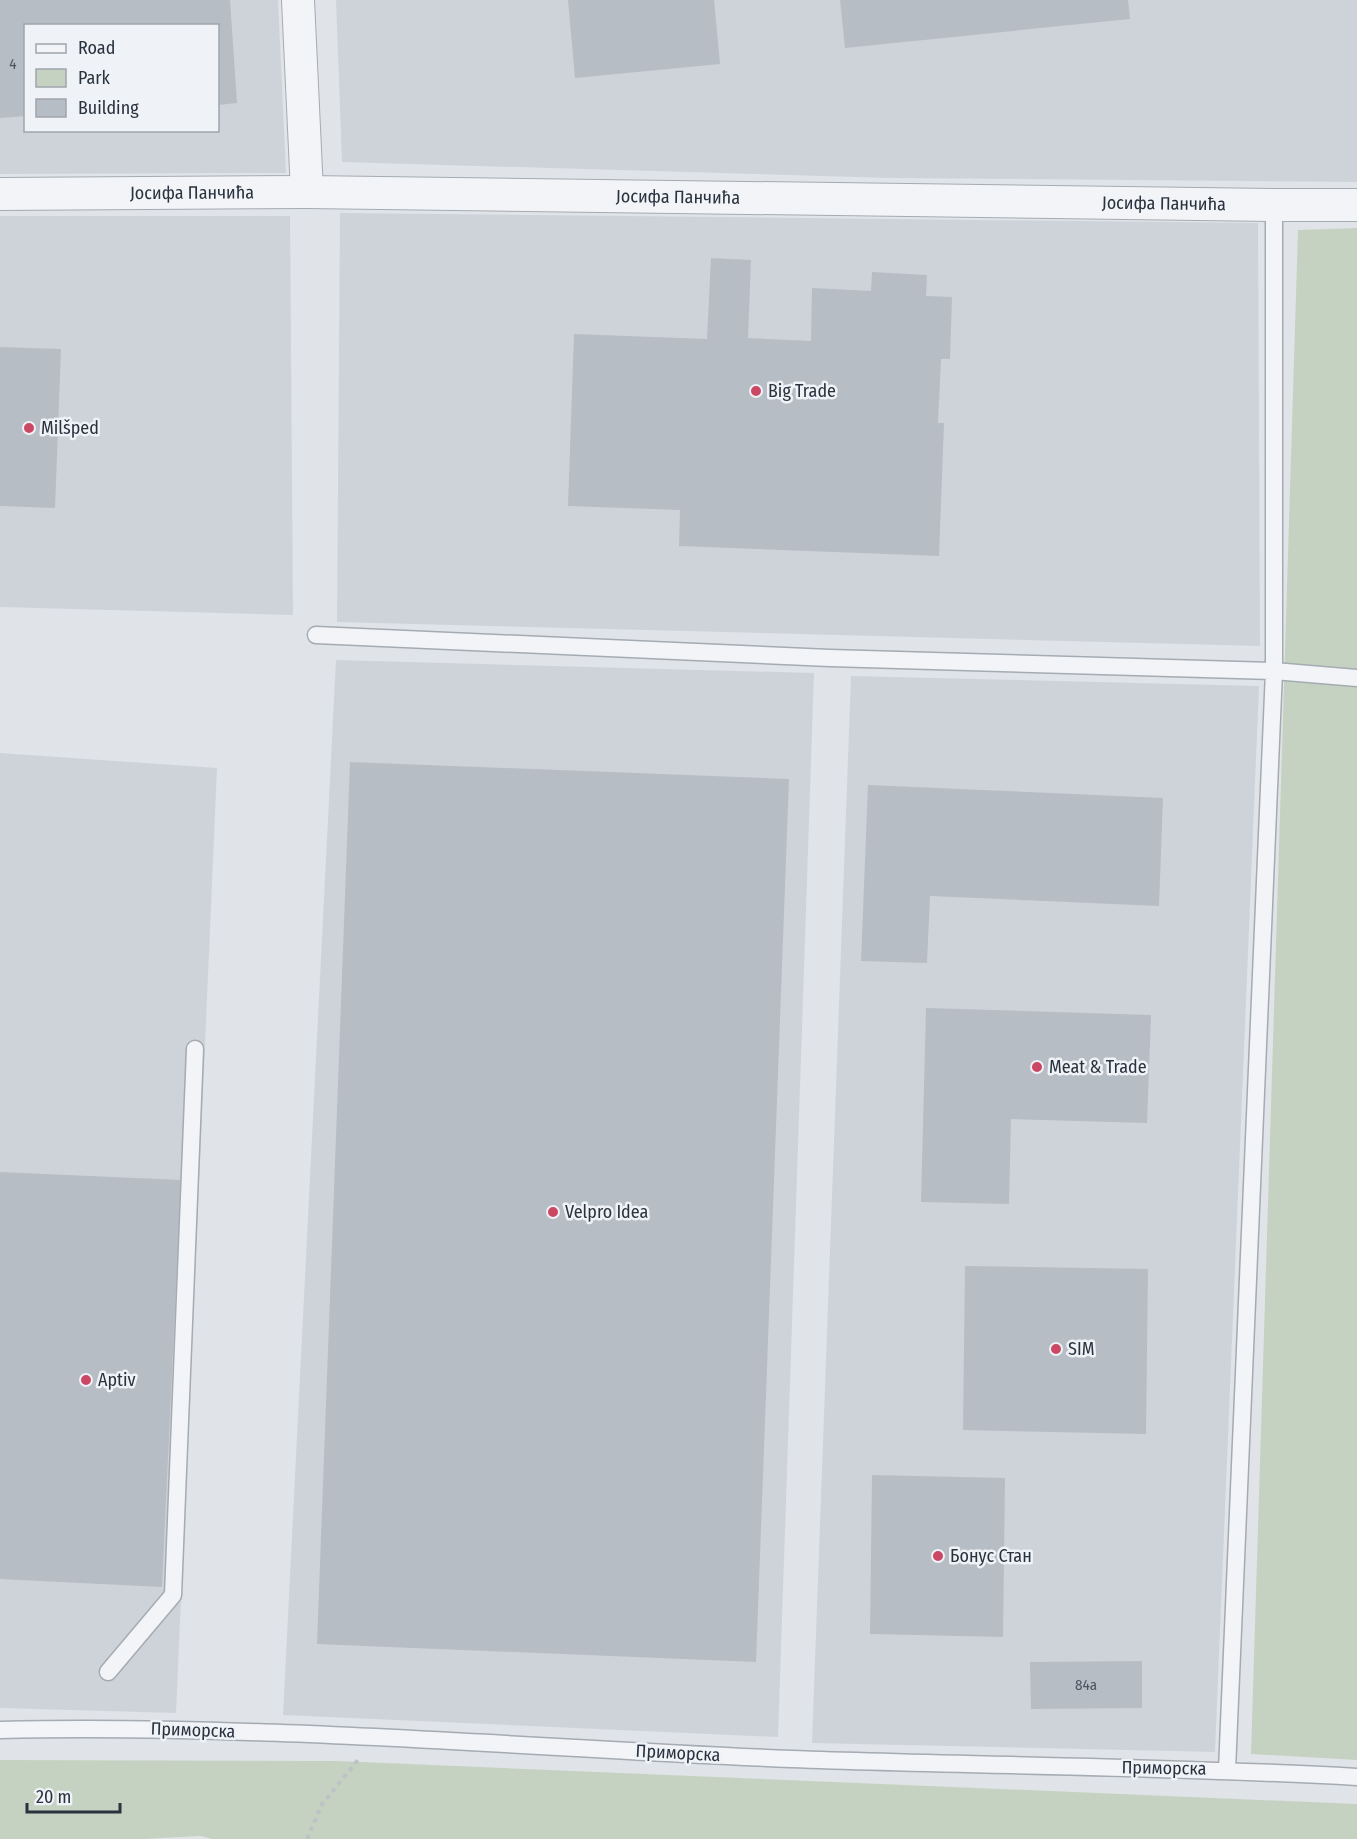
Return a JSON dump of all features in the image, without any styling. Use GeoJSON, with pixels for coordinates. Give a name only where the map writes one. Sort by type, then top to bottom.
{"type":"FeatureCollection","features":[{"type":"Feature","properties":{"kind":"street"},"geometry":{"type":"LineString","coordinates":[[298,0],[307,192]]}},
{"type":"Feature","properties":{"kind":"street","name":"Јосифа Панчића"},"geometry":{"type":"LineString","coordinates":[[0,194],[307,192],[1357,205]]}},
{"type":"Feature","properties":{"kind":"lane"},"geometry":{"type":"LineString","coordinates":[[1227,1770],[1274,671],[1274,205]]}},
{"type":"Feature","properties":{"kind":"lane"},"geometry":{"type":"LineString","coordinates":[[316,635],[830,658],[1274,671],[1357,678]]}},
{"type":"Feature","properties":{"kind":"lane"},"geometry":{"type":"LineString","coordinates":[[108,1672],[173,1595],[195,1049]]}},
{"type":"Feature","properties":{"kind":"lane","name":"Приморска"},"geometry":{"type":"LineString","coordinates":[[0,1730],[145,1728],[794,1759],[1227,1770],[1357,1777]]}},
{"type":"Feature","properties":{"kind":"path"},"geometry":{"type":"LineString","coordinates":[[307,1839],[322,1804],[376,1739]]}},
{"type":"Feature","properties":{"kind":"shaded area"},"geometry":{"type":"Polygon","coordinates":[[[0,0],[278,0],[286,173],[0,174],[0,0]]]}},
{"type":"Feature","properties":{"kind":"shaded area"},"geometry":{"type":"Polygon","coordinates":[[[336,0],[1357,0],[1357,182],[890,178],[342,162],[336,0]]]}},
{"type":"Feature","properties":{"kind":"shaded area"},"geometry":{"type":"Polygon","coordinates":[[[340,213],[1258,223],[1260,646],[337,622],[340,213]]]}},
{"type":"Feature","properties":{"kind":"shaded area"},"geometry":{"type":"Polygon","coordinates":[[[0,216],[290,216],[293,615],[0,607],[0,216]]]}},
{"type":"Feature","properties":{"kind":"shaded area","name":"Velpro Idea"},"geometry":{"type":"Polygon","coordinates":[[[336,660],[814,673],[778,1737],[283,1715],[336,660]]]}},
{"type":"Feature","properties":{"kind":"shaded area"},"geometry":{"type":"Polygon","coordinates":[[[851,676],[1259,686],[1215,1752],[812,1743],[851,676]]]}},
{"type":"Feature","properties":{"kind":"shaded area"},"geometry":{"type":"Polygon","coordinates":[[[0,753],[217,768],[176,1713],[0,1708],[0,753]]]}},
{"type":"Feature","properties":{"kind":"green space"},"geometry":{"type":"Polygon","coordinates":[[[1357,228],[1357,1760],[1251,1754],[1298,230],[1357,228]]]}},
{"type":"Feature","properties":{"kind":"green space"},"geometry":{"type":"Polygon","coordinates":[[[0,1760],[337,1761],[1357,1804],[1357,1839],[212,1839],[201,1836],[144,1839],[0,1839],[0,1760]]]}},
{"type":"Feature","properties":{"kind":"building"},"geometry":{"type":"Polygon","coordinates":[[[0,0],[230,0],[237,103],[219,105],[219,24],[24,24],[24,116],[0,118],[0,0]]]}},
{"type":"Feature","properties":{"kind":"building"},"geometry":{"type":"Polygon","coordinates":[[[568,0],[714,0],[720,64],[575,78],[568,0]]]}},
{"type":"Feature","properties":{"kind":"building"},"geometry":{"type":"Polygon","coordinates":[[[840,0],[1128,0],[1130,19],[845,48],[840,0]]]}},
{"type":"Feature","properties":{"kind":"building","name":"Big Trade"},"geometry":{"type":"Polygon","coordinates":[[[711,258],[751,260],[748,338],[811,341],[812,288],[871,291],[872,272],[927,275],[926,296],[952,297],[950,359],[941,359],[938,423],[944,423],[939,556],[679,546],[680,510],[568,506],[574,334],[707,339],[711,258]]]}},
{"type":"Feature","properties":{"kind":"building","name":"Milšped"},"geometry":{"type":"Polygon","coordinates":[[[0,347],[61,349],[55,508],[0,506],[0,347]]]}},
{"type":"Feature","properties":{"kind":"building","name":"Velpro Idea"},"geometry":{"type":"Polygon","coordinates":[[[350,762],[789,779],[756,1662],[317,1644],[350,762]]]}},
{"type":"Feature","properties":{"kind":"building"},"geometry":{"type":"Polygon","coordinates":[[[868,785],[1163,798],[1159,906],[930,896],[927,963],[861,961],[868,785]]]}},
{"type":"Feature","properties":{"kind":"building","name":"Meat & Trade"},"geometry":{"type":"Polygon","coordinates":[[[926,1008],[1151,1015],[1147,1123],[1011,1119],[1009,1204],[921,1202],[926,1008]]]}},
{"type":"Feature","properties":{"kind":"building","name":"Aptiv"},"geometry":{"type":"Polygon","coordinates":[[[0,1172],[181,1180],[162,1587],[0,1579],[0,1172]]]}},
{"type":"Feature","properties":{"kind":"building","name":"SIM"},"geometry":{"type":"Polygon","coordinates":[[[965,1266],[1148,1269],[1146,1434],[963,1430],[965,1266]]]}},
{"type":"Feature","properties":{"kind":"building","name":"Бонус Стан"},"geometry":{"type":"Polygon","coordinates":[[[872,1475],[1005,1478],[1003,1637],[870,1634],[872,1475]]]}},
{"type":"Feature","properties":{"kind":"building"},"geometry":{"type":"Polygon","coordinates":[[[1142,1661],[1142,1708],[1031,1709],[1030,1662],[1142,1661]]]}},
{"type":"Feature","properties":{"kind":"place","name":"Big Trade"},"geometry":{"type":"Point","coordinates":[756,391]}},
{"type":"Feature","properties":{"kind":"place","name":"Milšped"},"geometry":{"type":"Point","coordinates":[29,428]}},
{"type":"Feature","properties":{"kind":"place","name":"Meat & Trade"},"geometry":{"type":"Point","coordinates":[1037,1067]}},
{"type":"Feature","properties":{"kind":"place","name":"Velpro Idea"},"geometry":{"type":"Point","coordinates":[553,1212]}},
{"type":"Feature","properties":{"kind":"place","name":"SIM"},"geometry":{"type":"Point","coordinates":[1056,1349]}},
{"type":"Feature","properties":{"kind":"place","name":"Aptiv"},"geometry":{"type":"Point","coordinates":[86,1380]}},
{"type":"Feature","properties":{"kind":"place","name":"Бонус Стан"},"geometry":{"type":"Point","coordinates":[938,1556]}}]}
